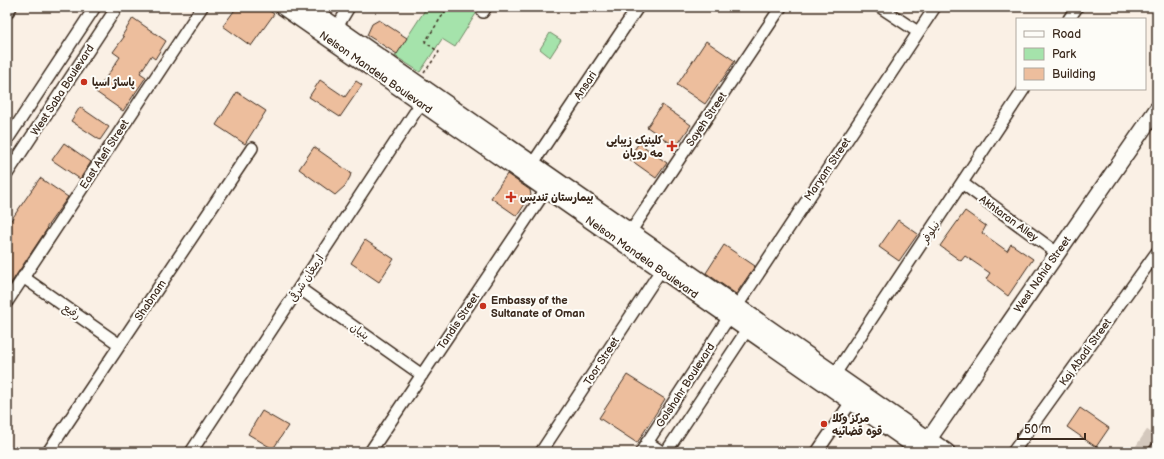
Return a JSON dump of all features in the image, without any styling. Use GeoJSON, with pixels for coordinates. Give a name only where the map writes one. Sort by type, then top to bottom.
{"type":"FeatureCollection","features":[{"type":"Feature","properties":{"kind":"main road","name":"Nelson Mandela Boulevard"},"geometry":{"type":"LineString","coordinates":[[283,7],[533,163],[630,231],[733,311],[747,330],[851,402],[919,447],[947,452]]}},
{"type":"Feature","properties":{"kind":"main road","name":"Nelson Mandela Boulevard"},"geometry":{"type":"LineString","coordinates":[[308,7],[336,27],[546,190],[661,270],[733,311],[835,374],[919,447]]}},
{"type":"Feature","properties":{"kind":"main road","name":"West Nahid Street"},"geometry":{"type":"LineString","coordinates":[[919,447],[1157,109]]}},
{"type":"Feature","properties":{"kind":"street"},"geometry":{"type":"LineString","coordinates":[[7,13],[11,7]]}},
{"type":"Feature","properties":{"kind":"street","name":"West Saba Boulevard"},"geometry":{"type":"LineString","coordinates":[[7,140],[95,7]]}},
{"type":"Feature","properties":{"kind":"street","name":"West Saba Boulevard"},"geometry":{"type":"LineString","coordinates":[[7,174],[117,7]]}},
{"type":"Feature","properties":{"kind":"street","name":"East Atefi Street"},"geometry":{"type":"LineString","coordinates":[[7,302],[202,7]]}},
{"type":"Feature","properties":{"kind":"street"},"geometry":{"type":"LineString","coordinates":[[336,27],[349,7]]}},
{"type":"Feature","properties":{"kind":"street","name":"Ansari"},"geometry":{"type":"LineString","coordinates":[[533,163],[638,7]]}},
{"type":"Feature","properties":{"kind":"street","name":"Sayeh Street"},"geometry":{"type":"LineString","coordinates":[[630,231],[781,7]]}},
{"type":"Feature","properties":{"kind":"street"},"geometry":{"type":"LineString","coordinates":[[880,7],[918,32]]}},
{"type":"Feature","properties":{"kind":"street","name":"Maryam Street"},"geometry":{"type":"LineString","coordinates":[[733,311],[935,7]]}},
{"type":"Feature","properties":{"kind":"street"},"geometry":{"type":"LineString","coordinates":[[1070,18],[1077,7]]}},
{"type":"Feature","properties":{"kind":"street"},"geometry":{"type":"LineString","coordinates":[[76,35],[92,45]]}},
{"type":"Feature","properties":{"kind":"street","name":"نیلوفر"},"geometry":{"type":"LineString","coordinates":[[835,374],[1023,90]]}},
{"type":"Feature","properties":{"kind":"street","name":"ارمغان شرقی"},"geometry":{"type":"LineString","coordinates":[[191,452],[425,97]]}},
{"type":"Feature","properties":{"kind":"street"},"geometry":{"type":"LineString","coordinates":[[24,113],[40,125]]}},
{"type":"Feature","properties":{"kind":"street","name":"Shabnam"},"geometry":{"type":"LineString","coordinates":[[48,452],[252,148]]}},
{"type":"Feature","properties":{"kind":"street","name":"Akhtaran Alley"},"geometry":{"type":"LineString","coordinates":[[962,183],[1057,253]]}},
{"type":"Feature","properties":{"kind":"street","name":"Tandis Street"},"geometry":{"type":"LineString","coordinates":[[370,452],[546,190]]}},
{"type":"Feature","properties":{"kind":"street","name":"Kaj Abadi Street"},"geometry":{"type":"LineString","coordinates":[[1013,452],[1157,252]]}},
{"type":"Feature","properties":{"kind":"street","name":"Toor Street"},"geometry":{"type":"LineString","coordinates":[[542,452],[661,270]]}},
{"type":"Feature","properties":{"kind":"street","name":"رفیع"},"geometry":{"type":"LineString","coordinates":[[23,277],[120,345]]}},
{"type":"Feature","properties":{"kind":"street","name":"بنیان"},"geometry":{"type":"LineString","coordinates":[[299,288],[422,375]]}},
{"type":"Feature","properties":{"kind":"street","name":"Golshahr Boulevard"},"geometry":{"type":"LineString","coordinates":[[644,447],[733,311]]}},
{"type":"Feature","properties":{"kind":"street","name":"Golshahr Boulevard"},"geometry":{"type":"LineString","coordinates":[[666,452],[747,330]]}},
{"type":"Feature","properties":{"kind":"street"},"geometry":{"type":"LineString","coordinates":[[817,452],[851,402]]}},
{"type":"Feature","properties":{"kind":"street"},"geometry":{"type":"LineString","coordinates":[[644,447],[662,452]]}},
{"type":"Feature","properties":{"kind":"street"},"geometry":{"type":"LineString","coordinates":[[1154,452],[1157,448]]}},
{"type":"Feature","properties":{"kind":"path"},"geometry":{"type":"LineString","coordinates":[[428,67],[439,52],[425,42],[448,7]]}},
{"type":"Feature","properties":{"kind":"green space"},"geometry":{"type":"Polygon","coordinates":[[[427,7],[484,7],[477,12],[455,47],[442,39],[420,72],[395,56],[427,7]]]}},
{"type":"Feature","properties":{"kind":"green space"},"geometry":{"type":"Polygon","coordinates":[[[550,33],[561,40],[550,57],[540,49],[550,33]]]}},
{"type":"Feature","properties":{"kind":"building"},"geometry":{"type":"Polygon","coordinates":[[[237,7],[264,7],[274,14],[251,46],[223,26],[237,7]]]}},
{"type":"Feature","properties":{"kind":"building"},"geometry":{"type":"Polygon","coordinates":[[[133,18],[166,41],[155,59],[151,56],[140,73],[146,77],[123,111],[96,92],[120,57],[113,52],[124,37],[122,36],[133,18]]]}},
{"type":"Feature","properties":{"kind":"building"},"geometry":{"type":"Polygon","coordinates":[[[379,20],[407,38],[397,54],[367,35],[372,24],[379,20]]]}},
{"type":"Feature","properties":{"kind":"building"},"geometry":{"type":"Polygon","coordinates":[[[706,41],[735,61],[705,104],[677,85],[706,41]]]}},
{"type":"Feature","properties":{"kind":"building"},"geometry":{"type":"Polygon","coordinates":[[[320,80],[345,97],[356,81],[362,85],[340,117],[309,97],[320,80]]]}},
{"type":"Feature","properties":{"kind":"building"},"geometry":{"type":"Polygon","coordinates":[[[237,92],[266,111],[245,144],[216,125],[237,92]]]}},
{"type":"Feature","properties":{"kind":"building"},"geometry":{"type":"Polygon","coordinates":[[[662,105],[691,125],[676,147],[647,127],[662,105]]]}},
{"type":"Feature","properties":{"kind":"building"},"geometry":{"type":"Polygon","coordinates":[[[80,107],[109,127],[100,140],[71,121],[80,107]]]}},
{"type":"Feature","properties":{"kind":"building"},"geometry":{"type":"Polygon","coordinates":[[[64,143],[91,162],[80,179],[52,160],[64,143]]]}},
{"type":"Feature","properties":{"kind":"building"},"geometry":{"type":"Polygon","coordinates":[[[639,143],[667,163],[656,178],[628,158],[639,143]]]}},
{"type":"Feature","properties":{"kind":"building"},"geometry":{"type":"Polygon","coordinates":[[[314,147],[351,173],[345,186],[335,195],[299,169],[314,147]]]}},
{"type":"Feature","properties":{"kind":"building","name":"بیمارستان تندیس"},"geometry":{"type":"Polygon","coordinates":[[[507,174],[530,190],[531,195],[517,216],[491,198],[507,174]]]}},
{"type":"Feature","properties":{"kind":"building"},"geometry":{"type":"Polygon","coordinates":[[[40,178],[68,197],[46,228],[47,229],[7,289],[7,226],[40,178]]]}},
{"type":"Feature","properties":{"kind":"building"},"geometry":{"type":"Polygon","coordinates":[[[965,211],[986,226],[982,233],[1007,251],[1011,244],[1033,259],[1008,296],[986,279],[990,273],[965,256],[961,261],[940,246],[965,211]]]}},
{"type":"Feature","properties":{"kind":"building"},"geometry":{"type":"Polygon","coordinates":[[[898,220],[918,234],[899,261],[879,247],[898,220]]]}},
{"type":"Feature","properties":{"kind":"building"},"geometry":{"type":"Polygon","coordinates":[[[365,240],[394,259],[379,282],[351,263],[365,240]]]}},
{"type":"Feature","properties":{"kind":"building"},"geometry":{"type":"Polygon","coordinates":[[[724,245],[755,266],[736,294],[706,273],[724,245]]]}},
{"type":"Feature","properties":{"kind":"building"},"geometry":{"type":"Polygon","coordinates":[[[627,375],[665,399],[637,443],[599,418],[627,375]]]}},
{"type":"Feature","properties":{"kind":"building"},"geometry":{"type":"Polygon","coordinates":[[[1080,408],[1109,428],[1096,447],[1067,427],[1080,408]]]}},
{"type":"Feature","properties":{"kind":"building"},"geometry":{"type":"Polygon","coordinates":[[[262,411],[288,426],[273,449],[248,434],[262,411]]]}},
{"type":"Feature","properties":{"kind":"tunnel"},"geometry":{"type":"LineString","coordinates":[[1144,452],[1157,433]]}},
{"type":"Feature","properties":{"kind":"place","name":"پاساژ اسیا"},"geometry":{"type":"Point","coordinates":[84,82]}},
{"type":"Feature","properties":{"kind":"place","name":"کلینیک زیبایی مه رویان"},"geometry":{"type":"Point","coordinates":[672,146]}},
{"type":"Feature","properties":{"kind":"place","name":"بیمارستان تندیس"},"geometry":{"type":"Point","coordinates":[511,197]}},
{"type":"Feature","properties":{"kind":"place","name":"Embassy of the Sultanate of Oman"},"geometry":{"type":"Point","coordinates":[483,306]}},
{"type":"Feature","properties":{"kind":"place","name":"مرکز وکلا قوه قضائیه"},"geometry":{"type":"Point","coordinates":[824,424]}}]}
